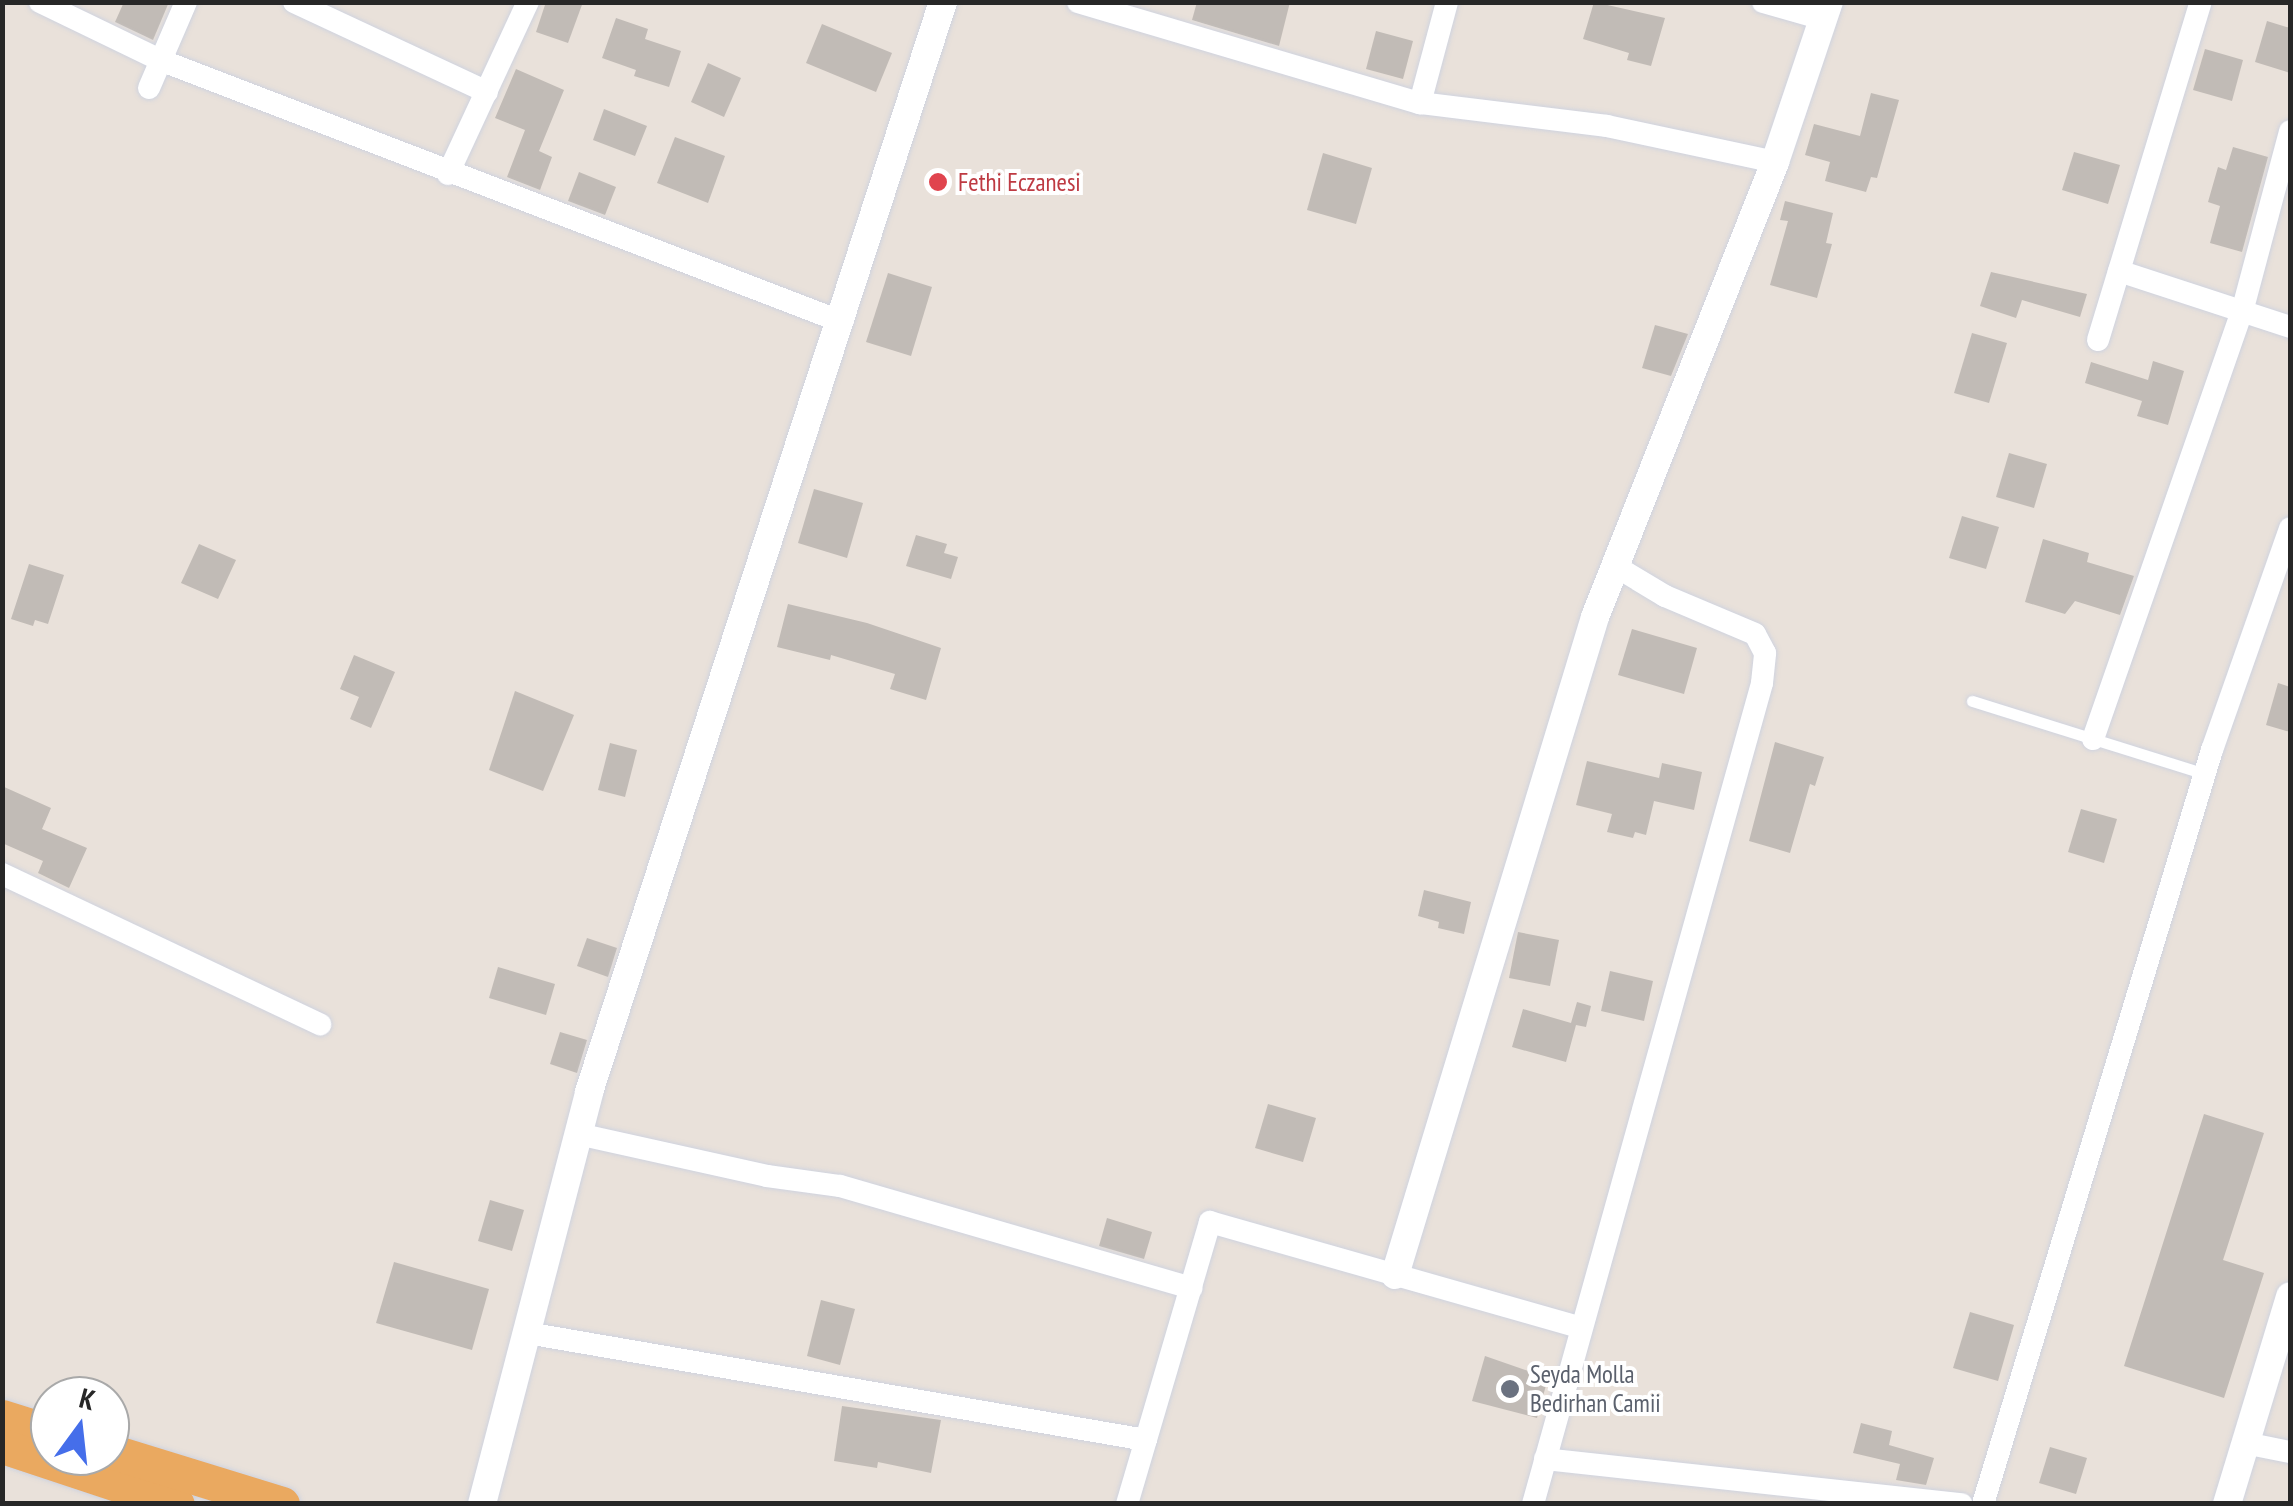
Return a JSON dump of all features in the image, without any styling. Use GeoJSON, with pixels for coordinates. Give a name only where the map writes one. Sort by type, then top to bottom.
{"type":"FeatureCollection","features":[{"type":"Feature","properties":{"kind":"highway"},"geometry":{"type":"LineString","coordinates":[[2,1418],[30,1426]]}},
{"type":"Feature","properties":{"kind":"highway"},"geometry":{"type":"LineString","coordinates":[[2,1446],[177,1504]]}},
{"type":"Feature","properties":{"kind":"highway"},"geometry":{"type":"LineString","coordinates":[[130,1457],[282,1504]]}},
{"type":"Feature","properties":{"kind":"street"},"geometry":{"type":"LineString","coordinates":[[40,2],[160,60],[448,174],[842,322]]}},
{"type":"Feature","properties":{"kind":"street"},"geometry":{"type":"LineString","coordinates":[[148,88],[186,2]]}},
{"type":"Feature","properties":{"kind":"street"},"geometry":{"type":"LineString","coordinates":[[294,2],[487,92]]}},
{"type":"Feature","properties":{"kind":"street"},"geometry":{"type":"LineString","coordinates":[[448,174],[528,2]]}},
{"type":"Feature","properties":{"kind":"street"},"geometry":{"type":"LineString","coordinates":[[482,1504],[578,1134],[942,2]]}},
{"type":"Feature","properties":{"kind":"street"},"geometry":{"type":"LineString","coordinates":[[1078,2],[1420,103],[1607,126],[1775,162]]}},
{"type":"Feature","properties":{"kind":"street"},"geometry":{"type":"LineString","coordinates":[[1395,1275],[1595,617],[1775,162],[1826,11],[1764,2]]}},
{"type":"Feature","properties":{"kind":"street"},"geometry":{"type":"LineString","coordinates":[[2098,340],[2201,2]]}},
{"type":"Feature","properties":{"kind":"street"},"geometry":{"type":"LineString","coordinates":[[1420,103],[1442,4]]}},
{"type":"Feature","properties":{"kind":"street"},"geometry":{"type":"LineString","coordinates":[[2092,739],[2242,312],[2290,131]]}},
{"type":"Feature","properties":{"kind":"street"},"geometry":{"type":"LineString","coordinates":[[2119,271],[2290,328]]}},
{"type":"Feature","properties":{"kind":"street"},"geometry":{"type":"LineString","coordinates":[[1983,1504],[2205,774],[2290,528]]}},
{"type":"Feature","properties":{"kind":"street"},"geometry":{"type":"LineString","coordinates":[[1533,1504],[1762,684],[1764,653],[1755,634],[1665,596],[1615,566]]}},
{"type":"Feature","properties":{"kind":"street"},"geometry":{"type":"LineString","coordinates":[[2,874],[320,1024]]}},
{"type":"Feature","properties":{"kind":"street"},"geometry":{"type":"LineString","coordinates":[[578,1134],[767,1176],[840,1186],[1191,1288]]}},
{"type":"Feature","properties":{"kind":"street"},"geometry":{"type":"LineString","coordinates":[[1127,1504],[1210,1222],[1581,1328]]}},
{"type":"Feature","properties":{"kind":"street"},"geometry":{"type":"LineString","coordinates":[[2227,1504],[2290,1296]]}},
{"type":"Feature","properties":{"kind":"street"},"geometry":{"type":"LineString","coordinates":[[527,1333],[1146,1440]]}},
{"type":"Feature","properties":{"kind":"street"},"geometry":{"type":"LineString","coordinates":[[2244,1443],[2290,1452]]}},
{"type":"Feature","properties":{"kind":"street"},"geometry":{"type":"LineString","coordinates":[[1545,1459],[1962,1504]]}},
{"type":"Feature","properties":{"kind":"lane"},"geometry":{"type":"LineString","coordinates":[[1972,701],[2205,774]]}},
{"type":"Feature","properties":{"kind":"building"},"geometry":{"type":"Polygon","coordinates":[[[124,2],[169,2],[153,40],[115,22],[124,2]]]}},
{"type":"Feature","properties":{"kind":"building"},"geometry":{"type":"Polygon","coordinates":[[[546,2],[583,2],[568,43],[536,32],[546,2]]]}},
{"type":"Feature","properties":{"kind":"building"},"geometry":{"type":"Polygon","coordinates":[[[1197,2],[1290,2],[1279,46],[1192,20],[1197,2]]]}},
{"type":"Feature","properties":{"kind":"building"},"geometry":{"type":"Polygon","coordinates":[[[1594,2],[1665,18],[1651,66],[1627,60],[1629,53],[1583,39],[1594,2]]]}},
{"type":"Feature","properties":{"kind":"building"},"geometry":{"type":"Polygon","coordinates":[[[616,18],[648,29],[645,39],[681,51],[669,87],[634,76],[636,70],[602,58],[616,18]]]}},
{"type":"Feature","properties":{"kind":"building"},"geometry":{"type":"Polygon","coordinates":[[[2267,21],[2290,28],[2290,73],[2255,62],[2267,21]]]}},
{"type":"Feature","properties":{"kind":"building"},"geometry":{"type":"Polygon","coordinates":[[[822,24],[892,53],[876,92],[806,63],[822,24]]]}},
{"type":"Feature","properties":{"kind":"building"},"geometry":{"type":"Polygon","coordinates":[[[1376,31],[1413,41],[1403,79],[1366,69],[1376,31]]]}},
{"type":"Feature","properties":{"kind":"building"},"geometry":{"type":"Polygon","coordinates":[[[2205,49],[2243,60],[2232,101],[2193,90],[2205,49]]]}},
{"type":"Feature","properties":{"kind":"building"},"geometry":{"type":"Polygon","coordinates":[[[708,63],[741,78],[724,117],[691,102],[708,63]]]}},
{"type":"Feature","properties":{"kind":"building"},"geometry":{"type":"Polygon","coordinates":[[[516,69],[564,90],[539,151],[552,157],[540,190],[507,177],[525,130],[495,118],[516,69]]]}},
{"type":"Feature","properties":{"kind":"building"},"geometry":{"type":"Polygon","coordinates":[[[1871,93],[1899,100],[1877,178],[1871,177],[1866,192],[1825,181],[1830,162],[1805,155],[1814,124],[1860,136],[1871,93]]]}},
{"type":"Feature","properties":{"kind":"building"},"geometry":{"type":"Polygon","coordinates":[[[604,109],[647,126],[635,156],[593,140],[604,109]]]}},
{"type":"Feature","properties":{"kind":"building"},"geometry":{"type":"Polygon","coordinates":[[[675,137],[725,156],[708,203],[657,183],[675,137]]]}},
{"type":"Feature","properties":{"kind":"building"},"geometry":{"type":"Polygon","coordinates":[[[2233,147],[2268,157],[2242,252],[2210,243],[2220,206],[2208,202],[2218,167],[2226,170],[2233,147]]]}},
{"type":"Feature","properties":{"kind":"building"},"geometry":{"type":"Polygon","coordinates":[[[2074,152],[2120,165],[2108,204],[2062,190],[2074,152]]]}},
{"type":"Feature","properties":{"kind":"building"},"geometry":{"type":"Polygon","coordinates":[[[1323,153],[1372,168],[1356,224],[1307,210],[1323,153]]]}},
{"type":"Feature","properties":{"kind":"building"},"geometry":{"type":"Polygon","coordinates":[[[579,172],[616,187],[605,215],[568,201],[579,172]]]}},
{"type":"Feature","properties":{"kind":"building"},"geometry":{"type":"Polygon","coordinates":[[[1785,201],[1833,213],[1826,243],[1832,244],[1817,298],[1770,285],[1788,221],[1780,220],[1785,201]]]}},
{"type":"Feature","properties":{"kind":"building"},"geometry":{"type":"Polygon","coordinates":[[[1991,272],[2087,294],[2080,317],[2022,300],[2016,318],[1980,306],[1991,272]]]}},
{"type":"Feature","properties":{"kind":"building"},"geometry":{"type":"Polygon","coordinates":[[[888,273],[932,287],[911,356],[866,342],[888,273]]]}},
{"type":"Feature","properties":{"kind":"building"},"geometry":{"type":"Polygon","coordinates":[[[1655,325],[1688,334],[1671,376],[1642,368],[1655,325]]]}},
{"type":"Feature","properties":{"kind":"building"},"geometry":{"type":"Polygon","coordinates":[[[1972,333],[2007,343],[1989,403],[1954,393],[1972,333]]]}},
{"type":"Feature","properties":{"kind":"building"},"geometry":{"type":"Polygon","coordinates":[[[2153,361],[2184,371],[2168,425],[2137,416],[2142,401],[2085,383],[2091,362],[2148,380],[2153,361]]]}},
{"type":"Feature","properties":{"kind":"building"},"geometry":{"type":"Polygon","coordinates":[[[2009,453],[2047,464],[2034,508],[1996,497],[2009,453]]]}},
{"type":"Feature","properties":{"kind":"building"},"geometry":{"type":"Polygon","coordinates":[[[814,489],[863,503],[847,558],[798,543],[814,489]]]}},
{"type":"Feature","properties":{"kind":"building"},"geometry":{"type":"Polygon","coordinates":[[[1962,516],[1999,527],[1986,569],[1949,558],[1962,516]]]}},
{"type":"Feature","properties":{"kind":"building"},"geometry":{"type":"Polygon","coordinates":[[[916,535],[947,544],[944,553],[958,557],[951,579],[906,566],[916,535]]]}},
{"type":"Feature","properties":{"kind":"building"},"geometry":{"type":"Polygon","coordinates":[[[2043,539],[2089,553],[2087,562],[2134,576],[2120,615],[2075,601],[2065,614],[2025,602],[2043,539]]]}},
{"type":"Feature","properties":{"kind":"building"},"geometry":{"type":"Polygon","coordinates":[[[199,544],[236,560],[218,599],[181,583],[199,544]]]}},
{"type":"Feature","properties":{"kind":"building"},"geometry":{"type":"Polygon","coordinates":[[[29,564],[64,575],[48,624],[35,620],[33,626],[11,619],[29,564]]]}},
{"type":"Feature","properties":{"kind":"building"},"geometry":{"type":"Polygon","coordinates":[[[788,604],[867,623],[941,648],[926,700],[890,689],[895,674],[831,655],[830,660],[777,647],[788,604]]]}},
{"type":"Feature","properties":{"kind":"building"},"geometry":{"type":"Polygon","coordinates":[[[1632,629],[1697,648],[1684,694],[1618,675],[1632,629]]]}},
{"type":"Feature","properties":{"kind":"building"},"geometry":{"type":"Polygon","coordinates":[[[354,655],[395,672],[371,728],[350,719],[359,697],[340,689],[354,655]]]}},
{"type":"Feature","properties":{"kind":"building"},"geometry":{"type":"Polygon","coordinates":[[[2278,683],[2290,687],[2290,732],[2266,725],[2278,683]]]}},
{"type":"Feature","properties":{"kind":"building"},"geometry":{"type":"Polygon","coordinates":[[[515,691],[574,715],[543,791],[489,770],[515,691]]]}},
{"type":"Feature","properties":{"kind":"building"},"geometry":{"type":"Polygon","coordinates":[[[1775,742],[1824,757],[1815,786],[1810,784],[1790,853],[1749,841],[1775,742]]]}},
{"type":"Feature","properties":{"kind":"building"},"geometry":{"type":"Polygon","coordinates":[[[610,743],[637,750],[625,797],[598,790],[610,743]]]}},
{"type":"Feature","properties":{"kind":"building"},"geometry":{"type":"Polygon","coordinates":[[[1587,761],[1659,778],[1662,763],[1702,772],[1694,810],[1654,801],[1646,835],[1635,832],[1633,838],[1607,832],[1612,814],[1576,805],[1587,761]]]}},
{"type":"Feature","properties":{"kind":"building"},"geometry":{"type":"Polygon","coordinates":[[[2,786],[51,808],[42,829],[87,848],[69,888],[38,873],[43,861],[2,843],[2,786]]]}},
{"type":"Feature","properties":{"kind":"building"},"geometry":{"type":"Polygon","coordinates":[[[2081,809],[2117,819],[2104,863],[2068,852],[2081,809]]]}},
{"type":"Feature","properties":{"kind":"building"},"geometry":{"type":"Polygon","coordinates":[[[1424,890],[1471,902],[1464,934],[1438,928],[1439,922],[1418,916],[1424,890]]]}},
{"type":"Feature","properties":{"kind":"building"},"geometry":{"type":"Polygon","coordinates":[[[1518,932],[1559,940],[1550,986],[1509,978],[1518,932]]]}},
{"type":"Feature","properties":{"kind":"building"},"geometry":{"type":"Polygon","coordinates":[[[587,938],[617,948],[608,977],[577,966],[587,938]]]}},
{"type":"Feature","properties":{"kind":"building"},"geometry":{"type":"Polygon","coordinates":[[[498,967],[555,984],[546,1015],[489,998],[498,967]]]}},
{"type":"Feature","properties":{"kind":"building"},"geometry":{"type":"Polygon","coordinates":[[[1610,971],[1653,981],[1644,1021],[1601,1011],[1610,971]]]}},
{"type":"Feature","properties":{"kind":"building"},"geometry":{"type":"Polygon","coordinates":[[[1577,1002],[1591,1006],[1586,1027],[1576,1025],[1566,1062],[1512,1047],[1523,1009],[1571,1023],[1577,1002]]]}},
{"type":"Feature","properties":{"kind":"building"},"geometry":{"type":"Polygon","coordinates":[[[560,1032],[587,1040],[577,1073],[550,1064],[560,1032]]]}},
{"type":"Feature","properties":{"kind":"building"},"geometry":{"type":"Polygon","coordinates":[[[1268,1104],[1316,1118],[1303,1162],[1255,1148],[1268,1104]]]}},
{"type":"Feature","properties":{"kind":"building"},"geometry":{"type":"Polygon","coordinates":[[[2204,1114],[2264,1133],[2223,1260],[2264,1273],[2224,1398],[2124,1366],[2204,1114]]]}},
{"type":"Feature","properties":{"kind":"building"},"geometry":{"type":"Polygon","coordinates":[[[490,1200],[524,1210],[512,1251],[478,1241],[490,1200]]]}},
{"type":"Feature","properties":{"kind":"building"},"geometry":{"type":"Polygon","coordinates":[[[1107,1218],[1152,1232],[1144,1259],[1099,1246],[1107,1218]]]}},
{"type":"Feature","properties":{"kind":"building"},"geometry":{"type":"Polygon","coordinates":[[[394,1262],[489,1289],[472,1350],[376,1323],[394,1262]]]}},
{"type":"Feature","properties":{"kind":"building"},"geometry":{"type":"Polygon","coordinates":[[[821,1300],[855,1309],[840,1365],[807,1356],[821,1300]]]}},
{"type":"Feature","properties":{"kind":"building"},"geometry":{"type":"Polygon","coordinates":[[[1970,1312],[2014,1325],[1998,1381],[1953,1368],[1970,1312]]]}},
{"type":"Feature","properties":{"kind":"building","name":"Seyda Molla Bedirhan Camii"},"geometry":{"type":"Polygon","coordinates":[[[1485,1356],[1548,1378],[1537,1418],[1472,1401],[1485,1356]]]}},
{"type":"Feature","properties":{"kind":"building"},"geometry":{"type":"Polygon","coordinates":[[[842,1406],[941,1420],[931,1473],[878,1462],[877,1468],[834,1461],[842,1406]]]}},
{"type":"Feature","properties":{"kind":"building"},"geometry":{"type":"Polygon","coordinates":[[[1861,1423],[1892,1431],[1889,1445],[1934,1458],[1926,1485],[1896,1480],[1900,1464],[1853,1453],[1861,1423]]]}},
{"type":"Feature","properties":{"kind":"building"},"geometry":{"type":"Polygon","coordinates":[[[2050,1447],[2087,1458],[2076,1494],[2039,1483],[2050,1447]]]}},
{"type":"Feature","properties":{"kind":"place","name":"Fethi Eczanesi"},"geometry":{"type":"Point","coordinates":[938,182]}},
{"type":"Feature","properties":{"kind":"place","name":"Seyda Molla Bedirhan Camii"},"geometry":{"type":"Point","coordinates":[1510,1389]}}]}
